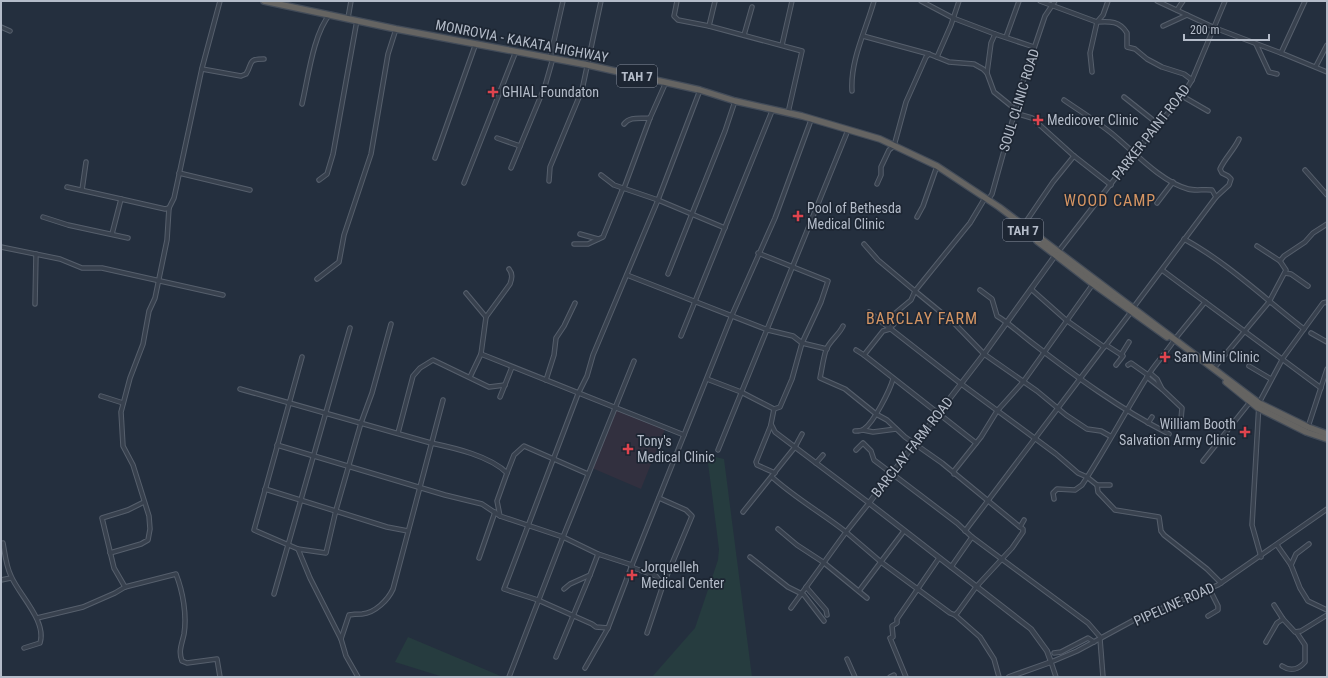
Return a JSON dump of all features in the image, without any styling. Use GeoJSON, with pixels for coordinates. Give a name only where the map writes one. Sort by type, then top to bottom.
{"type":"FeatureCollection","features":[{"type":"Feature","properties":{"kind":"highway","name":"MONROVIA - KAKATA HIGHWAY"},"geometry":{"type":"LineString","coordinates":[[264,1],[396,29],[476,43],[666,82],[700,90],[772,111],[788,113],[880,139],[937,166],[1023,226],[1093,284],[1132,310]]}},
{"type":"Feature","properties":{"kind":"highway","name":"MONROVIA - KAKATA HIGHWAY"},"geometry":{"type":"LineString","coordinates":[[988,201],[997,210],[1056,254],[1214,368],[1259,406],[1306,432],[1327,439]]}},
{"type":"Feature","properties":{"kind":"highway","name":"MONROVIA - KAKATA HIGHWAY"},"geometry":{"type":"LineString","coordinates":[[1174,340],[1250,402],[1327,434]]}},
{"type":"Feature","properties":{"kind":"street"},"geometry":{"type":"LineString","coordinates":[[110,553],[141,544],[148,540],[150,529],[144,502],[133,465],[123,446],[121,412],[130,378],[143,344],[149,310],[159,281],[167,240],[169,208],[174,198],[202,69],[220,1]]}},
{"type":"Feature","properties":{"kind":"street"},"geometry":{"type":"LineString","coordinates":[[348,18],[351,1]]}},
{"type":"Feature","properties":{"kind":"street"},"geometry":{"type":"LineString","coordinates":[[512,168],[545,86],[563,1]]}},
{"type":"Feature","properties":{"kind":"street"},"geometry":{"type":"LineString","coordinates":[[549,181],[550,167],[582,90],[588,65],[586,63],[601,1]]}},
{"type":"Feature","properties":{"kind":"street"},"geometry":{"type":"LineString","coordinates":[[677,1],[674,12],[676,18],[782,45],[803,52],[788,113]]}},
{"type":"Feature","properties":{"kind":"street"},"geometry":{"type":"LineString","coordinates":[[709,26],[715,1]]}},
{"type":"Feature","properties":{"kind":"street"},"geometry":{"type":"LineString","coordinates":[[782,45],[792,1]]}},
{"type":"Feature","properties":{"kind":"street"},"geometry":{"type":"LineString","coordinates":[[852,91],[853,71],[874,1]]}},
{"type":"Feature","properties":{"kind":"street"},"geometry":{"type":"LineString","coordinates":[[920,1],[953,18],[1034,47]]}},
{"type":"Feature","properties":{"kind":"street"},"geometry":{"type":"LineString","coordinates":[[937,57],[959,1]]}},
{"type":"Feature","properties":{"kind":"street"},"geometry":{"type":"LineString","coordinates":[[1006,37],[1019,1]]}},
{"type":"Feature","properties":{"kind":"street"},"geometry":{"type":"LineString","coordinates":[[1040,1],[1097,22],[1111,21],[1117,23],[1127,33],[1127,47],[1135,49],[1147,59],[1162,67],[1184,74],[1192,80]]}},
{"type":"Feature","properties":{"kind":"street","name":"SOUL CLINIC ROAD"},"geometry":{"type":"LineString","coordinates":[[891,329],[894,324],[893,316],[911,300],[915,291],[988,201],[992,194],[1034,47],[1045,16],[1055,1]]}},
{"type":"Feature","properties":{"kind":"street"},"geometry":{"type":"LineString","coordinates":[[1092,72],[1090,52],[1097,22],[1103,14],[1108,1]]}},
{"type":"Feature","properties":{"kind":"street"},"geometry":{"type":"LineString","coordinates":[[1157,1],[1214,28],[1316,66],[1327,72]]}},
{"type":"Feature","properties":{"kind":"street"},"geometry":{"type":"LineString","coordinates":[[1177,10],[1183,1]]}},
{"type":"Feature","properties":{"kind":"street","name":"PARKER PAINT ROAD"},"geometry":{"type":"LineString","coordinates":[[1056,254],[1134,154],[1182,96],[1192,80],[1225,1]]}},
{"type":"Feature","properties":{"kind":"street"},"geometry":{"type":"LineString","coordinates":[[1281,53],[1306,1]]}},
{"type":"Feature","properties":{"kind":"street"},"geometry":{"type":"LineString","coordinates":[[744,35],[752,7]]}},
{"type":"Feature","properties":{"kind":"street"},"geometry":{"type":"LineString","coordinates":[[302,104],[318,37],[324,21],[330,14]]}},
{"type":"Feature","properties":{"kind":"street"},"geometry":{"type":"LineString","coordinates":[[1163,26],[1187,15]]}},
{"type":"Feature","properties":{"kind":"street"},"geometry":{"type":"LineString","coordinates":[[319,180],[327,174],[333,154],[357,20]]}},
{"type":"Feature","properties":{"kind":"street"},"geometry":{"type":"LineString","coordinates":[[1,27],[10,31]]}},
{"type":"Feature","properties":{"kind":"street"},"geometry":{"type":"LineString","coordinates":[[317,279],[339,262],[344,235],[371,154],[388,54],[396,29]]}},
{"type":"Feature","properties":{"kind":"street"},"geometry":{"type":"LineString","coordinates":[[995,34],[991,43],[987,73],[994,92],[1015,111],[1032,118],[1074,156],[1111,185]]}},
{"type":"Feature","properties":{"kind":"street"},"geometry":{"type":"LineString","coordinates":[[863,36],[929,54],[949,62],[974,64],[987,73]]}},
{"type":"Feature","properties":{"kind":"street"},"geometry":{"type":"LineString","coordinates":[[435,158],[476,43]]}},
{"type":"Feature","properties":{"kind":"street"},"geometry":{"type":"LineString","coordinates":[[1256,44],[1269,72],[1277,74]]}},
{"type":"Feature","properties":{"kind":"street"},"geometry":{"type":"LineString","coordinates":[[1316,66],[1327,45]]}},
{"type":"Feature","properties":{"kind":"street"},"geometry":{"type":"LineString","coordinates":[[464,184],[516,51]]}},
{"type":"Feature","properties":{"kind":"street"},"geometry":{"type":"LineString","coordinates":[[877,184],[881,175],[881,167],[889,150],[894,146],[906,102],[926,56],[929,54]]}},
{"type":"Feature","properties":{"kind":"street"},"geometry":{"type":"LineString","coordinates":[[202,69],[241,76],[246,74],[251,62],[254,59],[264,59]]}},
{"type":"Feature","properties":{"kind":"street"},"geometry":{"type":"LineString","coordinates":[[574,244],[588,244],[603,237],[606,233],[610,218],[666,82]]}},
{"type":"Feature","properties":{"kind":"street"},"geometry":{"type":"LineString","coordinates":[[608,628],[596,628],[592,624],[538,600],[504,589],[529,527],[578,394],[658,200],[700,90]]}},
{"type":"Feature","properties":{"kind":"street"},"geometry":{"type":"LineString","coordinates":[[1182,96],[1208,111]]}},
{"type":"Feature","properties":{"kind":"street"},"geometry":{"type":"LineString","coordinates":[[1124,97],[1158,124]]}},
{"type":"Feature","properties":{"kind":"street"},"geometry":{"type":"LineString","coordinates":[[1064,100],[1115,136],[1134,154],[1173,182],[1188,189],[1212,190],[1216,197]]}},
{"type":"Feature","properties":{"kind":"street"},"geometry":{"type":"LineString","coordinates":[[668,274],[735,101]]}},
{"type":"Feature","properties":{"kind":"street"},"geometry":{"type":"LineString","coordinates":[[681,336],[726,228],[772,111]]}},
{"type":"Feature","properties":{"kind":"street"},"geometry":{"type":"LineString","coordinates":[[624,124],[627,120],[635,118],[650,118]]}},
{"type":"Feature","properties":{"kind":"street"},"geometry":{"type":"LineString","coordinates":[[585,668],[608,628],[631,566],[732,315],[775,218],[811,120]]}},
{"type":"Feature","properties":{"kind":"street"},"geometry":{"type":"LineString","coordinates":[[718,450],[848,130]]}},
{"type":"Feature","properties":{"kind":"street"},"geometry":{"type":"LineString","coordinates":[[497,138],[520,146]]}},
{"type":"Feature","properties":{"kind":"street"},"geometry":{"type":"LineString","coordinates":[[965,531],[987,500],[1081,380],[1184,239],[1216,197],[1229,184],[1231,179],[1222,173],[1220,169],[1223,162],[1235,147],[1239,139]]}},
{"type":"Feature","properties":{"kind":"street"},"geometry":{"type":"LineString","coordinates":[[1023,226],[1053,182],[1074,156]]}},
{"type":"Feature","properties":{"kind":"street"},"geometry":{"type":"LineString","coordinates":[[82,190],[86,162]]}},
{"type":"Feature","properties":{"kind":"street"},"geometry":{"type":"LineString","coordinates":[[917,217],[920,208],[923,206],[937,166]]}},
{"type":"Feature","properties":{"kind":"street"},"geometry":{"type":"LineString","coordinates":[[1305,170],[1327,195]]}},
{"type":"Feature","properties":{"kind":"street"},"geometry":{"type":"LineString","coordinates":[[179,173],[250,190]]}},
{"type":"Feature","properties":{"kind":"street"},"geometry":{"type":"LineString","coordinates":[[601,176],[614,185],[658,200],[726,228]]}},
{"type":"Feature","properties":{"kind":"street"},"geometry":{"type":"LineString","coordinates":[[1157,203],[1173,182]]}},
{"type":"Feature","properties":{"kind":"street"},"geometry":{"type":"LineString","coordinates":[[67,187],[121,200],[165,209],[169,208]]}},
{"type":"Feature","properties":{"kind":"street"},"geometry":{"type":"LineString","coordinates":[[112,234],[121,200]]}},
{"type":"Feature","properties":{"kind":"street"},"geometry":{"type":"LineString","coordinates":[[43,217],[68,225],[128,238]]}},
{"type":"Feature","properties":{"kind":"street"},"geometry":{"type":"LineString","coordinates":[[1280,261],[1284,256],[1307,241],[1313,233],[1327,224]]}},
{"type":"Feature","properties":{"kind":"street"},"geometry":{"type":"LineString","coordinates":[[580,234],[598,239]]}},
{"type":"Feature","properties":{"kind":"street"},"geometry":{"type":"LineString","coordinates":[[1184,239],[1210,254],[1304,329]]}},
{"type":"Feature","properties":{"kind":"street"},"geometry":{"type":"LineString","coordinates":[[864,244],[878,260],[954,323],[984,354],[1083,426],[1108,433],[1110,436]]}},
{"type":"Feature","properties":{"kind":"street"},"geometry":{"type":"LineString","coordinates":[[1214,368],[1246,332],[1269,302],[1285,273],[1284,266],[1280,261],[1257,246]]}},
{"type":"Feature","properties":{"kind":"street"},"geometry":{"type":"LineString","coordinates":[[1,247],[60,259],[82,268],[102,268],[223,296]]}},
{"type":"Feature","properties":{"kind":"street"},"geometry":{"type":"LineString","coordinates":[[35,304],[36,254]]}},
{"type":"Feature","properties":{"kind":"street"},"geometry":{"type":"LineString","coordinates":[[707,379],[741,392],[774,409],[780,407],[792,379],[802,343],[828,281],[758,254]]}},
{"type":"Feature","properties":{"kind":"street","name":"BARCLAY FARM ROAD"},"geometry":{"type":"LineString","coordinates":[[1051,662],[1047,651],[1031,629],[869,503],[938,414],[960,383],[984,354],[1006,321],[1056,254]]}},
{"type":"Feature","properties":{"kind":"street"},"geometry":{"type":"LineString","coordinates":[[470,378],[481,354],[486,317],[512,279],[509,269]]}},
{"type":"Feature","properties":{"kind":"street"},"geometry":{"type":"LineString","coordinates":[[1162,270],[1284,358],[1321,388]]}},
{"type":"Feature","properties":{"kind":"street"},"geometry":{"type":"LineString","coordinates":[[1285,273],[1291,274],[1308,286]]}},
{"type":"Feature","properties":{"kind":"street"},"geometry":{"type":"LineString","coordinates":[[627,275],[768,330],[793,336],[802,343],[827,349]]}},
{"type":"Feature","properties":{"kind":"street"},"geometry":{"type":"LineString","coordinates":[[954,474],[954,471],[997,411],[1023,382],[1093,284]]}},
{"type":"Feature","properties":{"kind":"street"},"geometry":{"type":"LineString","coordinates":[[1031,289],[1066,320],[1123,356],[1116,365]]}},
{"type":"Feature","properties":{"kind":"street"},"geometry":{"type":"LineString","coordinates":[[980,290],[992,299],[997,316],[1006,321],[1044,352],[1081,380],[1128,412],[1170,434]]}},
{"type":"Feature","properties":{"kind":"street"},"geometry":{"type":"LineString","coordinates":[[466,293],[486,317]]}},
{"type":"Feature","properties":{"kind":"street"},"geometry":{"type":"LineString","coordinates":[[1054,499],[1053,493],[1056,489],[1078,490],[1110,436],[1128,412],[1148,375],[1205,302]]}},
{"type":"Feature","properties":{"kind":"street"},"geometry":{"type":"LineString","coordinates":[[1261,556],[1252,525],[1259,406],[1271,379],[1284,358],[1323,303],[1327,302]]}},
{"type":"Feature","properties":{"kind":"street"},"geometry":{"type":"LineString","coordinates":[[546,380],[554,355],[556,338],[564,326],[575,303]]}},
{"type":"Feature","properties":{"kind":"street"},"geometry":{"type":"LineString","coordinates":[[869,312],[960,383],[1056,454],[1078,473],[1087,477],[1097,485],[1110,485]]}},
{"type":"Feature","properties":{"kind":"street"},"geometry":{"type":"LineString","coordinates":[[302,357],[254,530],[298,549],[326,553],[336,510],[372,393],[391,324]]}},
{"type":"Feature","properties":{"kind":"street"},"geometry":{"type":"LineString","coordinates":[[843,326],[840,334],[827,349],[821,366],[820,378],[845,389],[876,414],[887,420],[897,430],[1023,529],[1023,532],[1012,548],[976,587],[955,615]]}},
{"type":"Feature","properties":{"kind":"street"},"geometry":{"type":"LineString","coordinates":[[274,594],[327,413],[350,328]]}},
{"type":"Feature","properties":{"kind":"street"},"geometry":{"type":"LineString","coordinates":[[864,355],[883,331],[891,329]]}},
{"type":"Feature","properties":{"kind":"street"},"geometry":{"type":"LineString","coordinates":[[1311,334],[1327,342]]}},
{"type":"Feature","properties":{"kind":"street"},"geometry":{"type":"LineString","coordinates":[[1120,355],[1129,342]]}},
{"type":"Feature","properties":{"kind":"street"},"geometry":{"type":"LineString","coordinates":[[856,350],[976,442]]}},
{"type":"Feature","properties":{"kind":"street"},"geometry":{"type":"LineString","coordinates":[[481,354],[578,394],[684,435]]}},
{"type":"Feature","properties":{"kind":"street"},"geometry":{"type":"LineString","coordinates":[[398,433],[413,376],[420,368],[433,360],[489,386],[505,385]]}},
{"type":"Feature","properties":{"kind":"street"},"geometry":{"type":"LineString","coordinates":[[509,677],[538,600],[557,555],[562,537],[634,361]]}},
{"type":"Feature","properties":{"kind":"street"},"geometry":{"type":"LineString","coordinates":[[1128,365],[1131,363],[1148,375],[1157,379],[1162,388],[1182,408],[1181,419]]}},
{"type":"Feature","properties":{"kind":"street"},"geometry":{"type":"LineString","coordinates":[[1249,366],[1271,379]]}},
{"type":"Feature","properties":{"kind":"street"},"geometry":{"type":"LineString","coordinates":[[500,397],[512,367]]}},
{"type":"Feature","properties":{"kind":"street"},"geometry":{"type":"LineString","coordinates":[[1308,427],[1321,388],[1325,381],[1327,369]]}},
{"type":"Feature","properties":{"kind":"street"},"geometry":{"type":"LineString","coordinates":[[863,430],[876,414],[891,388],[893,379]]}},
{"type":"Feature","properties":{"kind":"street"},"geometry":{"type":"LineString","coordinates":[[240,389],[431,443],[458,448],[500,467],[507,473]]}},
{"type":"Feature","properties":{"kind":"street"},"geometry":{"type":"LineString","coordinates":[[101,396],[123,403]]}},
{"type":"Feature","properties":{"kind":"street"},"geometry":{"type":"LineString","coordinates":[[341,639],[350,615],[369,612],[389,597],[393,589],[443,400]]}},
{"type":"Feature","properties":{"kind":"street"},"geometry":{"type":"LineString","coordinates":[[1203,461],[1250,402]]}},
{"type":"Feature","properties":{"kind":"street"},"geometry":{"type":"LineString","coordinates":[[774,409],[771,424],[756,462],[757,465],[775,473]]}},
{"type":"Feature","properties":{"kind":"street"},"geometry":{"type":"LineString","coordinates":[[1148,423],[1152,417]]}},
{"type":"Feature","properties":{"kind":"street"},"geometry":{"type":"LineString","coordinates":[[771,424],[775,432],[869,503],[823,562],[791,608]]}},
{"type":"Feature","properties":{"kind":"street"},"geometry":{"type":"LineString","coordinates":[[855,431],[863,430],[873,432],[897,430]]}},
{"type":"Feature","properties":{"kind":"street"},"geometry":{"type":"LineString","coordinates":[[743,512],[795,447],[802,434]]}},
{"type":"Feature","properties":{"kind":"street"},"geometry":{"type":"LineString","coordinates":[[856,450],[862,444],[871,451],[874,460],[972,537],[1088,623],[1100,639],[1103,677]]}},
{"type":"Feature","properties":{"kind":"street"},"geometry":{"type":"LineString","coordinates":[[277,445],[420,488],[482,504],[500,516],[562,537],[598,554],[656,576],[661,577],[668,575]]}},
{"type":"Feature","properties":{"kind":"street"},"geometry":{"type":"LineString","coordinates":[[500,516],[497,502],[514,455],[521,447],[532,449],[588,474]]}},
{"type":"Feature","properties":{"kind":"street"},"geometry":{"type":"LineString","coordinates":[[816,462],[823,455]]}},
{"type":"Feature","properties":{"kind":"street"},"geometry":{"type":"LineString","coordinates":[[772,477],[789,492],[816,509],[846,532],[881,562],[950,613],[955,615],[980,637],[994,659],[999,677]]}},
{"type":"Feature","properties":{"kind":"street"},"geometry":{"type":"LineString","coordinates":[[1097,485],[1098,492],[1115,510],[1159,517],[1161,531],[1164,535],[1207,568],[1221,583]]}},
{"type":"Feature","properties":{"kind":"street"},"geometry":{"type":"LineString","coordinates":[[265,489],[387,527],[408,531]]}},
{"type":"Feature","properties":{"kind":"street"},"geometry":{"type":"LineString","coordinates":[[647,633],[663,585],[684,537],[686,527],[692,516],[686,510],[659,498]]}},
{"type":"Feature","properties":{"kind":"street"},"geometry":{"type":"LineString","coordinates":[[124,587],[114,568],[102,518],[128,510],[144,502]]}},
{"type":"Feature","properties":{"kind":"street","name":"PIPELINE ROAD"},"geometry":{"type":"LineString","coordinates":[[1009,677],[1051,662],[1100,639],[1136,619],[1221,583],[1327,509]]}},
{"type":"Feature","properties":{"kind":"street"},"geometry":{"type":"LineString","coordinates":[[479,558],[495,512]]}},
{"type":"Feature","properties":{"kind":"street"},"geometry":{"type":"LineString","coordinates":[[1020,527],[1024,520]]}},
{"type":"Feature","properties":{"kind":"street"},"geometry":{"type":"LineString","coordinates":[[778,529],[796,545],[823,562],[867,598]]}},
{"type":"Feature","properties":{"kind":"street"},"geometry":{"type":"LineString","coordinates":[[859,591],[904,531]]}},
{"type":"Feature","properties":{"kind":"street"},"geometry":{"type":"LineString","coordinates":[[951,567],[972,537]]}},
{"type":"Feature","properties":{"kind":"street"},"geometry":{"type":"LineString","coordinates":[[3,543],[11,578],[37,618],[41,639],[40,643],[24,648]]}},
{"type":"Feature","properties":{"kind":"street"},"geometry":{"type":"LineString","coordinates":[[1291,565],[1296,554],[1309,544]]}},
{"type":"Feature","properties":{"kind":"street"},"geometry":{"type":"LineString","coordinates":[[1277,545],[1291,565],[1300,588],[1308,600],[1327,610]]}},
{"type":"Feature","properties":{"kind":"street"},"geometry":{"type":"LineString","coordinates":[[298,549],[310,578],[341,639],[349,663],[358,677]]}},
{"type":"Feature","properties":{"kind":"street"},"geometry":{"type":"LineString","coordinates":[[556,657],[598,554]]}},
{"type":"Feature","properties":{"kind":"street"},"geometry":{"type":"LineString","coordinates":[[750,557],[788,587],[801,594],[810,602],[824,621]]}},
{"type":"Feature","properties":{"kind":"street"},"geometry":{"type":"LineString","coordinates":[[906,677],[890,638],[893,637],[891,629],[892,626],[898,623],[897,619],[940,558]]}},
{"type":"Feature","properties":{"kind":"street"},"geometry":{"type":"LineString","coordinates":[[37,618],[83,607],[115,594],[124,587],[176,574],[184,607],[184,634],[180,656],[182,661],[187,663],[217,659],[220,677]]}},
{"type":"Feature","properties":{"kind":"street"},"geometry":{"type":"LineString","coordinates":[[564,589],[570,584],[590,575]]}},
{"type":"Feature","properties":{"kind":"street"},"geometry":{"type":"LineString","coordinates":[[656,576],[663,585]]}},
{"type":"Feature","properties":{"kind":"street"},"geometry":{"type":"LineString","coordinates":[[1,580],[11,578]]}},
{"type":"Feature","properties":{"kind":"street"},"geometry":{"type":"LineString","coordinates":[[806,587],[826,610],[827,615]]}},
{"type":"Feature","properties":{"kind":"street"},"geometry":{"type":"LineString","coordinates":[[1208,616],[1218,610],[1210,588]]}},
{"type":"Feature","properties":{"kind":"street"},"geometry":{"type":"LineString","coordinates":[[1274,605],[1291,629],[1297,632],[1305,645],[1305,662],[1295,669],[1287,669],[1282,666]]}},
{"type":"Feature","properties":{"kind":"street"},"geometry":{"type":"LineString","coordinates":[[1297,632],[1327,615]]}},
{"type":"Feature","properties":{"kind":"street"},"geometry":{"type":"LineString","coordinates":[[1266,642],[1277,623],[1283,619]]}},
{"type":"Feature","properties":{"kind":"street"},"geometry":{"type":"LineString","coordinates":[[1054,653],[1061,652],[1088,638],[1094,642]]}},
{"type":"Feature","properties":{"kind":"street"},"geometry":{"type":"LineString","coordinates":[[847,659],[855,677]]}},
{"type":"Feature","properties":{"kind":"street"},"geometry":{"type":"LineString","coordinates":[[1051,662],[1056,677]]}},
{"type":"Feature","properties":{"kind":"shaded area","name":"Tony's Medical Clinic"},"geometry":{"type":"Polygon","coordinates":[[[615,409],[665,429],[641,489],[592,468],[615,409]]]}},
{"type":"Feature","properties":{"kind":"green space"},"geometry":{"type":"Polygon","coordinates":[[[707,455],[724,459],[752,677],[652,677],[695,628],[718,560],[719,549],[707,455]]]}},
{"type":"Feature","properties":{"kind":"green space"},"geometry":{"type":"Polygon","coordinates":[[[408,637],[503,677],[443,677],[395,662],[408,637]]]}},
{"type":"Feature","properties":{"kind":"place","name":"GHIAL Foundaton"},"geometry":{"type":"Point","coordinates":[493,92]}},
{"type":"Feature","properties":{"kind":"place","name":"Medicover Clinic"},"geometry":{"type":"Point","coordinates":[1038,120]}},
{"type":"Feature","properties":{"kind":"place","name":"Pool of Bethesda Medical Clinic"},"geometry":{"type":"Point","coordinates":[798,216]}},
{"type":"Feature","properties":{"kind":"place","name":"Sam Mini Clinic"},"geometry":{"type":"Point","coordinates":[1165,357]}},
{"type":"Feature","properties":{"kind":"place","name":"William Booth Salvation Army Clinic"},"geometry":{"type":"Point","coordinates":[1245,432]}},
{"type":"Feature","properties":{"kind":"place","name":"Tony's Medical Clinic"},"geometry":{"type":"Point","coordinates":[628,449]}},
{"type":"Feature","properties":{"kind":"place","name":"Jorquelleh Medical Center"},"geometry":{"type":"Point","coordinates":[632,575]}},
{"type":"Feature","properties":{"kind":"district","name":"WOOD CAMP"},"geometry":{"type":"Point","coordinates":[1110,200]}},
{"type":"Feature","properties":{"kind":"district","name":"BARCLAY FARM"},"geometry":{"type":"Point","coordinates":[922,318]}}]}
